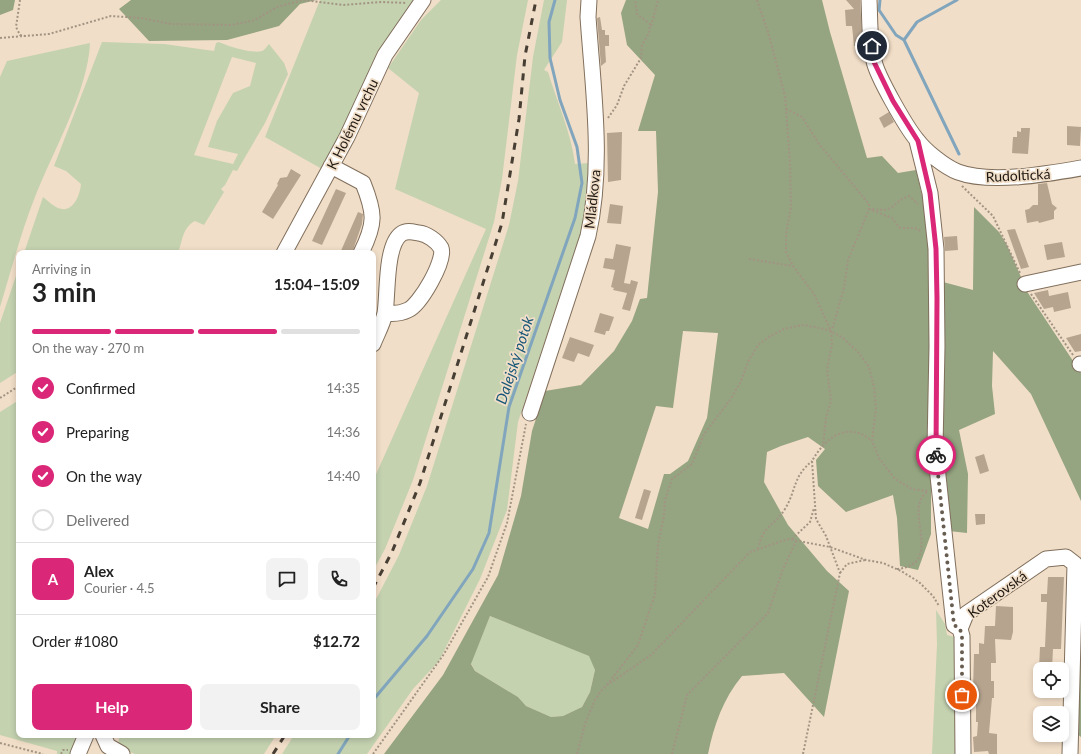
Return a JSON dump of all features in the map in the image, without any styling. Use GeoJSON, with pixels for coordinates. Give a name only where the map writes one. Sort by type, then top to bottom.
{"type":"FeatureCollection","features":[{"type":"Feature","properties":{"kind":"street","name":"Mládkova"},"geometry":{"type":"LineString","coordinates":[[530,413],[588,236],[593,214],[596,170],[596,125],[588,17],[589,0]]}},
{"type":"Feature","properties":{"kind":"street"},"geometry":{"type":"LineString","coordinates":[[869,0],[874,62],[893,101],[918,141],[930,193],[934,237],[937,346],[934,491],[954,625],[960,629]]}},
{"type":"Feature","properties":{"kind":"street","name":"K Holému vrchu"},"geometry":{"type":"LineString","coordinates":[[285,250],[348,137],[385,55],[422,2]]}},
{"type":"Feature","properties":{"kind":"street","name":"Rudoltická"},"geometry":{"type":"LineString","coordinates":[[918,141],[940,162],[957,172],[983,178],[1053,173],[1081,168]]}},
{"type":"Feature","properties":{"kind":"street"},"geometry":{"type":"LineString","coordinates":[[331,166],[364,183],[373,209],[370,236],[363,250]]}},
{"type":"Feature","properties":{"kind":"street"},"geometry":{"type":"LineString","coordinates":[[376,336],[385,313],[389,264],[396,242],[401,234],[410,231],[422,234],[438,243],[442,250],[441,259],[421,298],[410,310],[398,314],[385,313]]}},
{"type":"Feature","properties":{"kind":"street"},"geometry":{"type":"LineString","coordinates":[[1025,284],[1081,272]]}},
{"type":"Feature","properties":{"kind":"street","name":"Koterovská"},"geometry":{"type":"LineString","coordinates":[[962,754],[960,629],[966,614],[1046,559],[1066,557],[1075,564],[1070,754]]}},
{"type":"Feature","properties":{"kind":"street"},"geometry":{"type":"LineString","coordinates":[[78,754],[85,738]]}},
{"type":"Feature","properties":{"kind":"street"},"geometry":{"type":"LineString","coordinates":[[104,738],[108,746],[122,754]]}},
{"type":"Feature","properties":{"kind":"path"},"geometry":{"type":"LineString","coordinates":[[20,0],[16,27],[20,35],[29,36]]}},
{"type":"Feature","properties":{"kind":"path"},"geometry":{"type":"LineString","coordinates":[[0,38],[49,34],[111,16],[141,18],[171,24],[232,25],[256,20],[277,7],[303,0],[343,5],[381,2],[422,2]]}},
{"type":"Feature","properties":{"kind":"path"},"geometry":{"type":"LineString","coordinates":[[635,0],[637,14],[650,24],[651,27]]}},
{"type":"Feature","properties":{"kind":"path"},"geometry":{"type":"LineString","coordinates":[[596,125],[606,121],[614,111],[624,86],[641,58],[642,45],[649,33],[658,0]]}},
{"type":"Feature","properties":{"kind":"path"},"geometry":{"type":"LineString","coordinates":[[756,0],[768,32],[785,96],[790,162],[791,207],[786,234],[786,252],[793,266],[814,294],[831,331],[832,344],[827,369],[831,401],[826,418],[826,433],[823,446]]}},
{"type":"Feature","properties":{"kind":"path"},"geometry":{"type":"LineString","coordinates":[[786,109],[802,117],[818,144],[869,204],[869,209],[848,260],[844,288],[831,331]]}},
{"type":"Feature","properties":{"kind":"path"},"geometry":{"type":"LineString","coordinates":[[956,181],[993,216],[1025,284],[1080,364]]}},
{"type":"Feature","properties":{"kind":"path"},"geometry":{"type":"LineString","coordinates":[[869,209],[884,211],[889,210],[909,196],[922,205],[930,193]]}},
{"type":"Feature","properties":{"kind":"path"},"geometry":{"type":"LineString","coordinates":[[869,209],[892,218],[899,227],[919,229],[924,236],[934,237]]}},
{"type":"Feature","properties":{"kind":"path"},"geometry":{"type":"LineString","coordinates":[[749,259],[793,266]]}},
{"type":"Feature","properties":{"kind":"path"},"geometry":{"type":"LineString","coordinates":[[577,754],[585,724],[595,700],[638,645],[655,594],[658,544],[664,516],[665,500],[672,479],[692,464],[704,434],[730,400],[740,383],[749,360],[758,345],[784,329],[802,325],[831,331],[852,345],[869,367],[874,387],[876,408],[872,441]]}},
{"type":"Feature","properties":{"kind":"path"},"geometry":{"type":"LineString","coordinates":[[0,398],[16,388]]}},
{"type":"Feature","properties":{"kind":"path"},"geometry":{"type":"LineString","coordinates":[[373,754],[444,654],[488,577],[507,523],[524,432],[530,413]]}},
{"type":"Feature","properties":{"kind":"path"},"geometry":{"type":"LineString","coordinates":[[758,549],[763,533],[785,508],[791,497],[796,478],[812,461],[823,446],[833,437],[845,431],[860,433],[872,441],[884,465],[895,479],[912,489],[934,491]]}},
{"type":"Feature","properties":{"kind":"path"},"geometry":{"type":"LineString","coordinates":[[812,461],[816,519],[823,529],[840,574]]}},
{"type":"Feature","properties":{"kind":"path"},"geometry":{"type":"LineString","coordinates":[[896,569],[908,567],[918,559],[922,545],[920,503],[923,495],[934,491]]}},
{"type":"Feature","properties":{"kind":"path"},"geometry":{"type":"LineString","coordinates":[[791,540],[810,522],[814,507]]}},
{"type":"Feature","properties":{"kind":"path"},"geometry":{"type":"LineString","coordinates":[[607,684],[651,655],[750,552],[791,540],[830,547],[866,560],[883,563],[896,569],[919,582],[933,596],[941,610]]}},
{"type":"Feature","properties":{"kind":"path"},"geometry":{"type":"LineString","coordinates":[[672,754],[686,695],[768,613],[783,569],[796,541]]}},
{"type":"Feature","properties":{"kind":"path"},"geometry":{"type":"LineString","coordinates":[[803,754],[840,574],[847,564],[854,561],[866,560]]}},
{"type":"Feature","properties":{"kind":"path"},"geometry":{"type":"LineString","coordinates":[[0,743],[43,754]]}},
{"type":"Feature","properties":{"kind":"path"},"geometry":{"type":"LineString","coordinates":[[62,754],[63,750]]}},
{"type":"Feature","properties":{"kind":"green space"},"geometry":{"type":"Polygon","coordinates":[[[0,0],[15,0],[13,10],[0,15],[0,0]]]}},
{"type":"Feature","properties":{"kind":"green space"},"geometry":{"type":"Polygon","coordinates":[[[131,0],[316,0],[300,4],[279,26],[227,40],[149,41],[119,9],[131,0]]]}},
{"type":"Feature","properties":{"kind":"green space"},"geometry":{"type":"Polygon","coordinates":[[[320,0],[413,0],[322,169],[265,137],[320,0]]]}},
{"type":"Feature","properties":{"kind":"green space"},"geometry":{"type":"Polygon","coordinates":[[[441,0],[528,0],[517,55],[502,179],[494,222],[413,480],[385,549],[376,566],[376,474],[486,229],[395,189],[419,93],[388,68],[421,20],[441,0]]]}},
{"type":"Feature","properties":{"kind":"green space"},"geometry":{"type":"Polygon","coordinates":[[[544,0],[567,0],[562,42],[544,70],[548,72],[563,117],[575,164],[590,163],[586,217],[518,422],[507,510],[480,579],[439,661],[413,689],[367,754],[282,754],[292,738],[376,738],[376,599],[399,555],[427,486],[509,225],[518,181],[533,57],[544,0]]]}},
{"type":"Feature","properties":{"kind":"green space"},"geometry":{"type":"Polygon","coordinates":[[[626,0],[822,0],[867,158],[882,156],[898,173],[916,170],[927,217],[931,281],[931,534],[918,570],[900,566],[897,518],[893,495],[846,512],[818,486],[816,460],[825,449],[808,437],[781,446],[767,452],[764,482],[788,525],[827,571],[849,591],[824,717],[784,673],[742,676],[724,703],[713,733],[708,754],[384,754],[443,675],[498,575],[521,496],[532,431],[545,391],[581,385],[614,351],[632,321],[640,299],[647,298],[658,192],[656,131],[638,131],[655,75],[627,45],[621,13],[626,0]],[[683,331],[673,408],[656,406],[619,518],[648,529],[664,474],[670,474],[688,461],[707,418],[718,333],[683,331]],[[490,616],[471,664],[475,671],[518,697],[526,706],[551,717],[563,716],[582,707],[590,692],[595,670],[589,656],[490,616]]]}},
{"type":"Feature","properties":{"kind":"green space"},"geometry":{"type":"Polygon","coordinates":[[[102,42],[164,44],[214,51],[216,43],[219,42],[228,46],[258,52],[265,49],[269,44],[284,63],[288,74],[265,123],[237,171],[233,170],[225,185],[221,189],[224,192],[204,225],[195,221],[188,227],[185,231],[179,250],[25,250],[43,197],[56,207],[63,209],[72,206],[75,202],[81,184],[66,171],[54,166],[102,42]],[[232,57],[194,155],[233,164],[238,154],[208,147],[217,121],[233,93],[250,86],[256,63],[232,57]]]}},
{"type":"Feature","properties":{"kind":"green space"},"geometry":{"type":"Polygon","coordinates":[[[90,43],[88,62],[83,81],[68,121],[30,210],[17,250],[16,250],[0,307],[0,77],[7,61],[90,43]]]}},
{"type":"Feature","properties":{"kind":"green space"},"geometry":{"type":"Polygon","coordinates":[[[974,207],[999,232],[1007,245],[1028,293],[1081,373],[1081,501],[1031,394],[993,351],[992,386],[995,414],[959,430],[968,474],[967,533],[949,531],[941,450],[943,282],[973,290],[974,207]]]}},
{"type":"Feature","properties":{"kind":"green space"},"geometry":{"type":"Polygon","coordinates":[[[16,276],[16,373],[0,383],[0,323],[16,276]]]}},
{"type":"Feature","properties":{"kind":"green space"},"geometry":{"type":"Polygon","coordinates":[[[16,402],[16,738],[77,738],[70,754],[57,754],[57,751],[0,735],[0,412],[16,402]]]}},
{"type":"Feature","properties":{"kind":"green space"},"geometry":{"type":"Polygon","coordinates":[[[936,610],[945,624],[947,635],[959,638],[959,754],[932,754],[937,644],[936,610]]]}},
{"type":"Feature","properties":{"kind":"green space"},"geometry":{"type":"Polygon","coordinates":[[[490,616],[590,656],[595,670],[590,692],[582,707],[563,716],[551,717],[526,706],[518,697],[475,671],[471,663],[490,616]]]}},
{"type":"Feature","properties":{"kind":"green space"},"geometry":{"type":"Polygon","coordinates":[[[1081,623],[1081,737],[1072,730],[1081,623]]]}},
{"type":"Feature","properties":{"kind":"green space"},"geometry":{"type":"Polygon","coordinates":[[[119,738],[274,738],[264,754],[135,754],[117,747],[119,738]]]}},
{"type":"Feature","properties":{"kind":"building"},"geometry":{"type":"Polygon","coordinates":[[[846,0],[860,0],[863,49],[857,50],[857,46],[854,46],[852,26],[846,26],[845,10],[854,9],[846,0]]]}},
{"type":"Feature","properties":{"kind":"building"},"geometry":{"type":"Polygon","coordinates":[[[600,17],[602,30],[605,30],[605,35],[609,35],[609,46],[605,46],[606,62],[601,66],[597,18],[600,17]]]}},
{"type":"Feature","properties":{"kind":"building"},"geometry":{"type":"Polygon","coordinates":[[[889,112],[894,122],[884,128],[879,118],[889,112]]]}},
{"type":"Feature","properties":{"kind":"building"},"geometry":{"type":"Polygon","coordinates":[[[1067,126],[1081,127],[1080,146],[1067,145],[1067,126]]]}},
{"type":"Feature","properties":{"kind":"building"},"geometry":{"type":"Polygon","coordinates":[[[1021,128],[1030,128],[1028,154],[1012,153],[1013,137],[1017,137],[1017,131],[1021,132],[1021,128]]]}},
{"type":"Feature","properties":{"kind":"building"},"geometry":{"type":"Polygon","coordinates":[[[622,132],[621,180],[608,182],[607,133],[622,132]]]}},
{"type":"Feature","properties":{"kind":"building"},"geometry":{"type":"Polygon","coordinates":[[[291,169],[301,175],[273,219],[262,212],[278,185],[277,184],[280,178],[287,177],[291,169]]]}},
{"type":"Feature","properties":{"kind":"building"},"geometry":{"type":"Polygon","coordinates":[[[1047,183],[1052,204],[1057,208],[1054,211],[1054,219],[1039,223],[1038,221],[1027,223],[1025,210],[1029,209],[1033,205],[1038,205],[1038,184],[1047,183]]]}},
{"type":"Feature","properties":{"kind":"building"},"geometry":{"type":"Polygon","coordinates":[[[336,189],[346,193],[322,245],[312,241],[336,189]]]}},
{"type":"Feature","properties":{"kind":"building"},"geometry":{"type":"Polygon","coordinates":[[[610,204],[623,206],[621,224],[607,223],[610,204]]]}},
{"type":"Feature","properties":{"kind":"building"},"geometry":{"type":"Polygon","coordinates":[[[358,212],[363,214],[362,224],[353,250],[341,250],[358,212]]]}},
{"type":"Feature","properties":{"kind":"building"},"geometry":{"type":"Polygon","coordinates":[[[1015,229],[1029,267],[1021,269],[1007,230],[1015,229]]]}},
{"type":"Feature","properties":{"kind":"building"},"geometry":{"type":"Polygon","coordinates":[[[957,236],[958,250],[945,251],[944,237],[957,236]]]}},
{"type":"Feature","properties":{"kind":"building"},"geometry":{"type":"Polygon","coordinates":[[[1062,242],[1065,257],[1047,260],[1044,245],[1062,242]]]}},
{"type":"Feature","properties":{"kind":"building"},"geometry":{"type":"Polygon","coordinates":[[[616,244],[631,247],[624,283],[630,284],[631,280],[638,282],[630,311],[622,309],[627,293],[613,290],[614,288],[611,287],[615,270],[603,268],[605,258],[613,259],[616,244]]]}},
{"type":"Feature","properties":{"kind":"building"},"geometry":{"type":"Polygon","coordinates":[[[1048,290],[1049,296],[1068,292],[1071,308],[1054,312],[1053,307],[1044,309],[1034,293],[1048,290]]]}},
{"type":"Feature","properties":{"kind":"building"},"geometry":{"type":"Polygon","coordinates":[[[600,313],[614,317],[609,331],[606,331],[605,335],[594,332],[600,313]]]}},
{"type":"Feature","properties":{"kind":"building"},"geometry":{"type":"Polygon","coordinates":[[[1081,334],[1081,351],[1075,352],[1066,338],[1081,334]]]}},
{"type":"Feature","properties":{"kind":"building"},"geometry":{"type":"Polygon","coordinates":[[[570,337],[594,345],[589,357],[578,353],[574,362],[562,358],[570,337]]]}},
{"type":"Feature","properties":{"kind":"building"},"geometry":{"type":"Polygon","coordinates":[[[984,454],[989,471],[980,474],[975,457],[984,454]]]}},
{"type":"Feature","properties":{"kind":"building"},"geometry":{"type":"Polygon","coordinates":[[[644,489],[651,491],[642,520],[635,518],[644,489]]]}},
{"type":"Feature","properties":{"kind":"building"},"geometry":{"type":"Polygon","coordinates":[[[975,514],[985,514],[985,524],[976,525],[975,514]]]}},
{"type":"Feature","properties":{"kind":"building"},"geometry":{"type":"Polygon","coordinates":[[[1048,577],[1064,577],[1061,649],[1053,649],[1052,662],[1039,662],[1040,647],[1045,647],[1047,602],[1041,602],[1041,594],[1047,594],[1048,577]]]}},
{"type":"Feature","properties":{"kind":"building"},"geometry":{"type":"Polygon","coordinates":[[[996,606],[1013,607],[1013,632],[1011,640],[995,639],[996,663],[991,663],[991,681],[994,681],[994,698],[992,698],[989,733],[997,734],[997,754],[989,754],[988,751],[974,752],[973,737],[977,736],[978,722],[976,722],[976,690],[973,690],[974,654],[979,654],[979,643],[984,644],[985,626],[995,626],[996,606]]]}},
{"type":"Feature","properties":{"kind":"waterway","name":"Dalejský potok"},"geometry":{"type":"LineString","coordinates":[[376,696],[427,636],[473,569],[489,533],[509,407],[575,218],[582,183],[577,147],[560,100],[550,58],[549,22],[555,0]]}},
{"type":"Feature","properties":{"kind":"waterway","name":"Dalejský potok"},"geometry":{"type":"LineString","coordinates":[[880,0],[879,10],[896,35],[904,40],[917,22],[957,0]]}},
{"type":"Feature","properties":{"kind":"waterway"},"geometry":{"type":"LineString","coordinates":[[904,40],[959,154]]}},
{"type":"Feature","properties":{"kind":"waterway","name":"Dalejský potok"},"geometry":{"type":"LineString","coordinates":[[338,754],[348,738]]}},
{"type":"Feature","properties":{"kind":"railway"},"geometry":{"type":"LineString","coordinates":[[376,582],[392,552],[420,483],[502,223],[519,119],[525,56],[536,0]]}},
{"type":"Feature","properties":{"kind":"railway"},"geometry":{"type":"LineString","coordinates":[[273,754],[283,738]]}},
{"type":"Feature","properties":{"kind":"way so far"},"geometry":{"type":"LineString","coordinates":[[936,455],[954,625],[960,629],[962,636],[962,695]]}},
{"type":"Feature","properties":{"kind":"route"},"geometry":{"type":"LineString","coordinates":[[872,46],[874,62],[893,101],[918,141],[930,193],[936,249],[936,455]]}}]}
